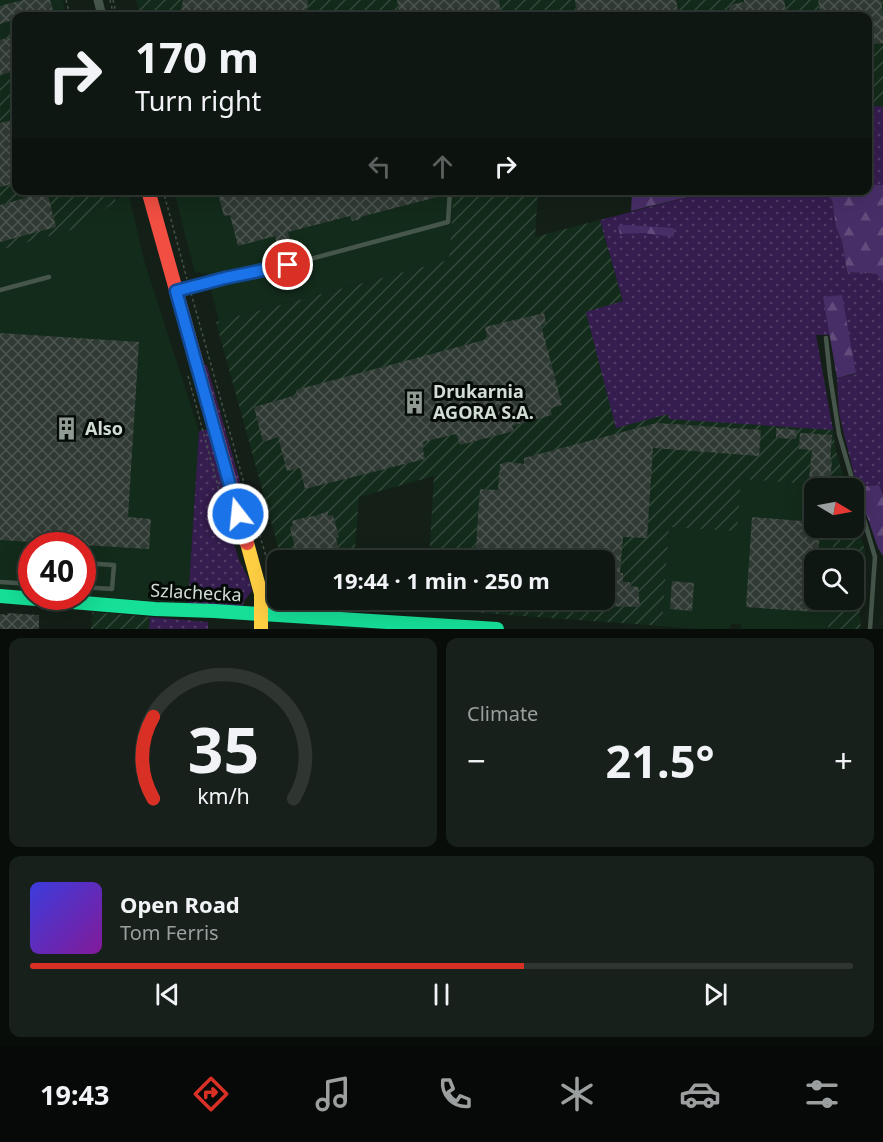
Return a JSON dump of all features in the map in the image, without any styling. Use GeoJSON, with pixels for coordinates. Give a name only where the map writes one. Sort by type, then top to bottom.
{"type":"FeatureCollection","features":[{"type":"Feature","properties":{"kind":"street"},"geometry":{"type":"LineString","coordinates":[[150,195],[183,289],[260,591],[261,622]]}},
{"type":"Feature","properties":{"kind":"street","name":"Szlachecka"},"geometry":{"type":"LineString","coordinates":[[0,596],[155,609],[214,611],[261,622],[497,629]]}},
{"type":"Feature","properties":{"kind":"lane"},"geometry":{"type":"LineString","coordinates":[[183,289],[288,265],[448,222],[450,195]]}},
{"type":"Feature","properties":{"kind":"lane"},"geometry":{"type":"LineString","coordinates":[[0,290],[49,277]]}},
{"type":"Feature","properties":{"kind":"lane"},"geometry":{"type":"LineString","coordinates":[[826,338],[839,434],[875,557],[870,629]]}},
{"type":"Feature","properties":{"kind":"lane"},"geometry":{"type":"LineString","coordinates":[[96,563],[114,564],[112,589],[96,588]]}},
{"type":"Feature","properties":{"kind":"lane"},"geometry":{"type":"LineString","coordinates":[[0,582],[18,583]]}},
{"type":"Feature","properties":{"kind":"path"},"geometry":{"type":"LineString","coordinates":[[164,195],[183,289],[244,483],[241,489],[253,520],[254,529]]}},
{"type":"Feature","properties":{"kind":"path"},"geometry":{"type":"LineString","coordinates":[[188,375],[223,505]]}},
{"type":"Feature","properties":{"kind":"path"},"geometry":{"type":"LineString","coordinates":[[256,538],[267,571]]}},
{"type":"Feature","properties":{"kind":"shaded area"},"geometry":{"type":"Polygon","coordinates":[[[0,0],[63,0],[66,12],[12,12],[12,28],[0,31],[0,0]]]}},
{"type":"Feature","properties":{"kind":"shaded area"},"geometry":{"type":"Polygon","coordinates":[[[136,0],[883,0],[883,107],[872,108],[872,12],[139,12],[136,0]]]}},
{"type":"Feature","properties":{"kind":"shaded area"},"geometry":{"type":"Polygon","coordinates":[[[12,28],[12,195],[114,195],[116,201],[81,227],[0,250],[0,31],[12,28]]]}},
{"type":"Feature","properties":{"kind":"shaded area"},"geometry":{"type":"Polygon","coordinates":[[[872,107],[883,107],[883,185],[872,184],[872,107]]]}},
{"type":"Feature","properties":{"kind":"shaded area"},"geometry":{"type":"Polygon","coordinates":[[[123,195],[129,195],[144,260],[199,431],[188,603],[96,597],[96,532],[18,532],[18,592],[0,590],[0,250],[81,227],[123,195]]]}},
{"type":"Feature","properties":{"kind":"shaded area"},"geometry":{"type":"Polygon","coordinates":[[[175,195],[454,195],[449,260],[219,321],[207,273],[195,273],[175,195]]]}},
{"type":"Feature","properties":{"kind":"shaded area"},"geometry":{"type":"Polygon","coordinates":[[[454,195],[538,195],[535,237],[600,220],[623,302],[586,312],[669,414],[669,418],[833,430],[844,478],[804,478],[804,484],[741,479],[737,531],[669,527],[662,626],[440,610],[615,610],[615,550],[430,550],[434,476],[359,497],[355,550],[279,550],[216,322],[449,260],[454,195]]]}},
{"type":"Feature","properties":{"kind":"shaded area"},"geometry":{"type":"Polygon","coordinates":[[[696,195],[826,195],[832,200],[847,272],[878,274],[883,283],[883,495],[879,485],[864,486],[864,478],[855,478],[839,413],[837,378],[856,374],[823,297],[830,335],[816,335],[833,430],[669,419],[668,414],[616,428],[586,312],[623,301],[600,220],[696,195]]]}},
{"type":"Feature","properties":{"kind":"shaded area"},"geometry":{"type":"Polygon","coordinates":[[[206,365],[240,481],[238,486],[251,520],[241,505],[201,366],[206,365]]]}},
{"type":"Feature","properties":{"kind":"shaded area"},"geometry":{"type":"Polygon","coordinates":[[[209,429],[228,497],[233,530],[230,531],[252,591],[244,601],[242,608],[188,603],[199,431],[209,429]]]}},
{"type":"Feature","properties":{"kind":"shaded area"},"geometry":{"type":"Polygon","coordinates":[[[741,479],[804,484],[804,538],[833,538],[833,550],[804,550],[804,610],[829,610],[828,629],[741,629],[741,624],[731,624],[730,629],[662,626],[669,527],[741,479]]]}},
{"type":"Feature","properties":{"kind":"shaded area"},"geometry":{"type":"Polygon","coordinates":[[[833,538],[861,538],[865,551],[864,570],[864,550],[833,550],[833,538]]]}},
{"type":"Feature","properties":{"kind":"shaded area"},"geometry":{"type":"Polygon","coordinates":[[[829,610],[860,610],[860,629],[828,629],[829,610]]]}},
{"type":"Feature","properties":{"kind":"shaded area"},"geometry":{"type":"Polygon","coordinates":[[[92,612],[150,617],[149,629],[91,629],[92,612]]]}},
{"type":"Feature","properties":{"kind":"shaded area"},"geometry":{"type":"Polygon","coordinates":[[[150,617],[208,622],[208,629],[149,629],[150,617]]]}},
{"type":"Feature","properties":{"kind":"green space"},"geometry":{"type":"Polygon","coordinates":[[[872,184],[883,185],[883,283],[877,274],[847,272],[832,200],[826,195],[872,195],[872,184]]]}},
{"type":"Feature","properties":{"kind":"green space"},"geometry":{"type":"Polygon","coordinates":[[[632,195],[695,195],[631,211],[632,195]]]}},
{"type":"Feature","properties":{"kind":"green space"},"geometry":{"type":"Polygon","coordinates":[[[618,226],[675,230],[673,237],[644,233],[620,234],[618,226]]]}},
{"type":"Feature","properties":{"kind":"green space"},"geometry":{"type":"Polygon","coordinates":[[[842,295],[856,373],[837,378],[823,297],[842,295]]]}},
{"type":"Feature","properties":{"kind":"green space"},"geometry":{"type":"Polygon","coordinates":[[[879,485],[883,495],[883,556],[864,507],[864,486],[879,485]]]}},
{"type":"Feature","properties":{"kind":"building"},"geometry":{"type":"Polygon","coordinates":[[[23,0],[50,0],[53,10],[12,12],[12,20],[0,24],[0,6],[23,0]]]}},
{"type":"Feature","properties":{"kind":"building"},"geometry":{"type":"Polygon","coordinates":[[[183,0],[308,0],[306,12],[181,12],[183,0]]]}},
{"type":"Feature","properties":{"kind":"building"},"geometry":{"type":"Polygon","coordinates":[[[397,0],[499,0],[500,12],[399,12],[397,0]]]}},
{"type":"Feature","properties":{"kind":"building"},"geometry":{"type":"Polygon","coordinates":[[[575,0],[676,0],[678,12],[576,12],[575,0]]]}},
{"type":"Feature","properties":{"kind":"building"},"geometry":{"type":"Polygon","coordinates":[[[744,0],[784,0],[786,12],[730,12],[729,5],[744,2],[744,0]]]}},
{"type":"Feature","properties":{"kind":"building"},"geometry":{"type":"Polygon","coordinates":[[[818,0],[881,0],[883,43],[872,44],[872,12],[820,12],[818,0]]]}},
{"type":"Feature","properties":{"kind":"building"},"geometry":{"type":"Polygon","coordinates":[[[12,37],[12,72],[0,75],[0,40],[12,37]]]}},
{"type":"Feature","properties":{"kind":"building"},"geometry":{"type":"Polygon","coordinates":[[[12,120],[12,184],[0,187],[0,123],[12,120]]]}},
{"type":"Feature","properties":{"kind":"building"},"geometry":{"type":"Polygon","coordinates":[[[36,195],[48,195],[56,227],[0,242],[0,205],[36,195]]]}},
{"type":"Feature","properties":{"kind":"building"},"geometry":{"type":"Polygon","coordinates":[[[218,195],[445,195],[360,217],[361,219],[352,221],[350,216],[288,232],[292,248],[279,252],[275,236],[238,246],[230,215],[224,216],[218,195]]]}},
{"type":"Feature","properties":{"kind":"building","name":"Drukarnia AGORA S.A."},"geometry":{"type":"Polygon","coordinates":[[[544,313],[546,323],[541,325],[562,405],[550,408],[552,415],[512,426],[514,431],[460,445],[456,434],[423,442],[425,459],[305,489],[300,468],[287,471],[278,437],[263,442],[254,407],[297,395],[296,390],[488,339],[485,327],[544,313]]]}},
{"type":"Feature","properties":{"kind":"building","name":"Also"},"geometry":{"type":"Polygon","coordinates":[[[0,333],[139,342],[128,517],[151,519],[149,549],[96,546],[96,532],[18,532],[18,541],[0,540],[0,333]]]}},
{"type":"Feature","properties":{"kind":"building"},"geometry":{"type":"Polygon","coordinates":[[[657,423],[761,430],[759,456],[653,448],[647,538],[623,537],[620,573],[623,573],[623,582],[630,582],[630,586],[638,587],[640,607],[615,606],[615,550],[476,550],[480,489],[498,490],[500,464],[507,462],[524,464],[524,458],[657,423]]]}},
{"type":"Feature","properties":{"kind":"building"},"geometry":{"type":"Polygon","coordinates":[[[776,428],[797,430],[796,439],[776,438],[776,428]]]}},
{"type":"Feature","properties":{"kind":"building"},"geometry":{"type":"Polygon","coordinates":[[[800,433],[832,435],[830,478],[809,478],[812,450],[799,449],[800,433]]]}},
{"type":"Feature","properties":{"kind":"building"},"geometry":{"type":"Polygon","coordinates":[[[328,511],[328,516],[333,515],[339,537],[336,538],[339,550],[295,549],[290,527],[293,526],[292,521],[328,511]]]}},
{"type":"Feature","properties":{"kind":"building"},"geometry":{"type":"Polygon","coordinates":[[[752,517],[804,521],[804,538],[819,538],[819,550],[804,550],[804,610],[815,610],[815,612],[746,607],[752,517]]]}},
{"type":"Feature","properties":{"kind":"building"},"geometry":{"type":"Polygon","coordinates":[[[672,581],[694,583],[692,611],[670,609],[672,581]]]}},
{"type":"Feature","properties":{"kind":"building"},"geometry":{"type":"Polygon","coordinates":[[[7,613],[39,615],[39,629],[0,629],[0,614],[8,615],[7,613]]]}},
{"type":"Feature","properties":{"kind":"traffic: fast"},"geometry":{"type":"LineString","coordinates":[[0,596],[155,609],[497,629]]}},
{"type":"Feature","properties":{"kind":"traffic: slow"},"geometry":{"type":"LineString","coordinates":[[247,543],[261,594],[261,629]]}},
{"type":"Feature","properties":{"kind":"traffic: jam"},"geometry":{"type":"LineString","coordinates":[[149,195],[247,543]]}},
{"type":"Feature","properties":{"kind":"place","name":"Drukarnia AGORA S.A."},"geometry":{"type":"Point","coordinates":[415,402]}},
{"type":"Feature","properties":{"kind":"place","name":"Also"},"geometry":{"type":"Point","coordinates":[67,429]}},
{"type":"Feature","properties":{"kind":"route"},"geometry":{"type":"LineString","coordinates":[[238,514],[176,291],[288,265]]}}]}
